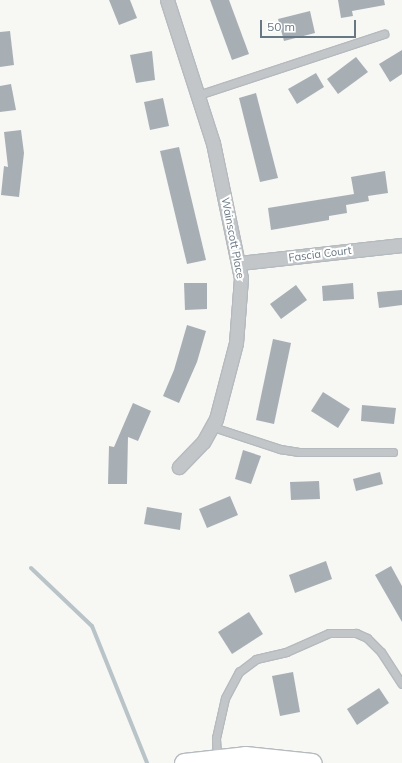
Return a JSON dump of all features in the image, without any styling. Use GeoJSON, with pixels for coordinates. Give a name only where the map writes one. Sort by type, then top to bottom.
{"type":"FeatureCollection","features":[{"type":"Feature","properties":{"kind":"street","name":"Wainscott Place"},"geometry":{"type":"LineString","coordinates":[[167,0],[213,143],[241,278],[236,343],[230,374],[213,427],[203,442],[179,467]]}},
{"type":"Feature","properties":{"kind":"street","name":"Fascia Court"},"geometry":{"type":"LineString","coordinates":[[239,264],[402,245]]}},
{"type":"Feature","properties":{"kind":"street"},"geometry":{"type":"LineString","coordinates":[[184,763],[217,758],[275,757],[312,763]]}},
{"type":"Feature","properties":{"kind":"lane"},"geometry":{"type":"LineString","coordinates":[[198,95],[384,34]]}},
{"type":"Feature","properties":{"kind":"lane"},"geometry":{"type":"LineString","coordinates":[[213,427],[280,449],[299,452],[393,452]]}},
{"type":"Feature","properties":{"kind":"lane"},"geometry":{"type":"LineString","coordinates":[[217,758],[216,738],[225,698],[239,672],[256,659],[286,652],[329,633],[356,633],[367,638],[381,652],[402,684]]}},
{"type":"Feature","properties":{"kind":"building"},"geometry":{"type":"Polygon","coordinates":[[[109,0],[130,0],[137,18],[119,25],[109,0]]]}},
{"type":"Feature","properties":{"kind":"building"},"geometry":{"type":"Polygon","coordinates":[[[210,0],[229,0],[249,54],[232,60],[210,0]]]}},
{"type":"Feature","properties":{"kind":"building"},"geometry":{"type":"Polygon","coordinates":[[[338,0],[384,0],[385,5],[352,11],[353,16],[341,18],[338,0]]]}},
{"type":"Feature","properties":{"kind":"building"},"geometry":{"type":"Polygon","coordinates":[[[310,11],[315,33],[284,41],[278,19],[310,11]]]}},
{"type":"Feature","properties":{"kind":"building"},"geometry":{"type":"Polygon","coordinates":[[[10,31],[14,65],[0,67],[0,32],[10,31]]]}},
{"type":"Feature","properties":{"kind":"building"},"geometry":{"type":"Polygon","coordinates":[[[402,50],[402,74],[390,82],[379,64],[402,50]]]}},
{"type":"Feature","properties":{"kind":"building"},"geometry":{"type":"Polygon","coordinates":[[[152,51],[155,80],[136,83],[130,55],[152,51]]]}},
{"type":"Feature","properties":{"kind":"building"},"geometry":{"type":"Polygon","coordinates":[[[356,57],[368,72],[338,94],[327,79],[356,57]]]}},
{"type":"Feature","properties":{"kind":"building"},"geometry":{"type":"Polygon","coordinates":[[[316,73],[324,87],[297,104],[288,89],[316,73]]]}},
{"type":"Feature","properties":{"kind":"building"},"geometry":{"type":"Polygon","coordinates":[[[11,84],[16,110],[0,112],[0,86],[11,84]]]}},
{"type":"Feature","properties":{"kind":"building"},"geometry":{"type":"Polygon","coordinates":[[[256,93],[278,178],[260,182],[239,98],[256,93]]]}},
{"type":"Feature","properties":{"kind":"building"},"geometry":{"type":"Polygon","coordinates":[[[163,98],[169,126],[150,130],[144,102],[163,98]]]}},
{"type":"Feature","properties":{"kind":"building"},"geometry":{"type":"Polygon","coordinates":[[[21,130],[24,153],[19,197],[1,195],[4,166],[8,167],[4,132],[21,130]]]}},
{"type":"Feature","properties":{"kind":"building"},"geometry":{"type":"Polygon","coordinates":[[[179,147],[206,260],[187,264],[160,151],[179,147]]]}},
{"type":"Feature","properties":{"kind":"building"},"geometry":{"type":"Polygon","coordinates":[[[385,171],[388,193],[368,196],[369,201],[346,205],[347,213],[329,216],[329,220],[271,230],[268,208],[354,194],[351,177],[385,171]]]}},
{"type":"Feature","properties":{"kind":"building"},"geometry":{"type":"Polygon","coordinates":[[[184,283],[207,283],[207,309],[185,310],[184,283]]]}},
{"type":"Feature","properties":{"kind":"building"},"geometry":{"type":"Polygon","coordinates":[[[353,283],[354,299],[323,301],[322,286],[353,283]]]}},
{"type":"Feature","properties":{"kind":"building"},"geometry":{"type":"Polygon","coordinates":[[[296,285],[307,300],[281,319],[270,304],[296,285]]]}},
{"type":"Feature","properties":{"kind":"building"},"geometry":{"type":"Polygon","coordinates":[[[402,290],[402,305],[379,308],[377,292],[402,290]]]}},
{"type":"Feature","properties":{"kind":"building"},"geometry":{"type":"Polygon","coordinates":[[[187,325],[206,331],[197,362],[179,403],[163,396],[174,370],[187,325]]]}},
{"type":"Feature","properties":{"kind":"building"},"geometry":{"type":"Polygon","coordinates":[[[273,339],[291,343],[274,424],[256,420],[273,339]]]}},
{"type":"Feature","properties":{"kind":"building"},"geometry":{"type":"Polygon","coordinates":[[[323,392],[350,409],[338,428],[311,411],[323,392]]]}},
{"type":"Feature","properties":{"kind":"building"},"geometry":{"type":"Polygon","coordinates":[[[133,403],[151,411],[138,441],[128,437],[127,484],[108,484],[109,446],[114,447],[133,403]]]}},
{"type":"Feature","properties":{"kind":"building"},"geometry":{"type":"Polygon","coordinates":[[[362,405],[396,408],[394,424],[361,421],[362,405]]]}},
{"type":"Feature","properties":{"kind":"building"},"geometry":{"type":"Polygon","coordinates":[[[243,450],[261,456],[251,484],[235,479],[243,450]]]}},
{"type":"Feature","properties":{"kind":"building"},"geometry":{"type":"Polygon","coordinates":[[[380,472],[383,484],[356,491],[353,479],[380,472]]]}},
{"type":"Feature","properties":{"kind":"building"},"geometry":{"type":"Polygon","coordinates":[[[319,481],[320,499],[291,500],[290,482],[319,481]]]}},
{"type":"Feature","properties":{"kind":"building"},"geometry":{"type":"Polygon","coordinates":[[[230,496],[238,515],[207,528],[199,509],[230,496]]]}},
{"type":"Feature","properties":{"kind":"building"},"geometry":{"type":"Polygon","coordinates":[[[147,507],[182,513],[180,530],[144,524],[147,507]]]}},
{"type":"Feature","properties":{"kind":"building"},"geometry":{"type":"Polygon","coordinates":[[[326,561],[332,579],[295,593],[289,575],[326,561]]]}},
{"type":"Feature","properties":{"kind":"building"},"geometry":{"type":"Polygon","coordinates":[[[391,566],[402,586],[402,622],[375,575],[391,566]]]}},
{"type":"Feature","properties":{"kind":"building"},"geometry":{"type":"Polygon","coordinates":[[[249,612],[263,634],[232,654],[218,632],[249,612]]]}},
{"type":"Feature","properties":{"kind":"building"},"geometry":{"type":"Polygon","coordinates":[[[293,672],[300,712],[280,716],[272,676],[293,672]]]}},
{"type":"Feature","properties":{"kind":"building"},"geometry":{"type":"Polygon","coordinates":[[[379,688],[389,703],[357,725],[347,709],[379,688]]]}},
{"type":"Feature","properties":{"kind":"waterway"},"geometry":{"type":"LineString","coordinates":[[31,568],[92,626],[147,763]]}}]}
